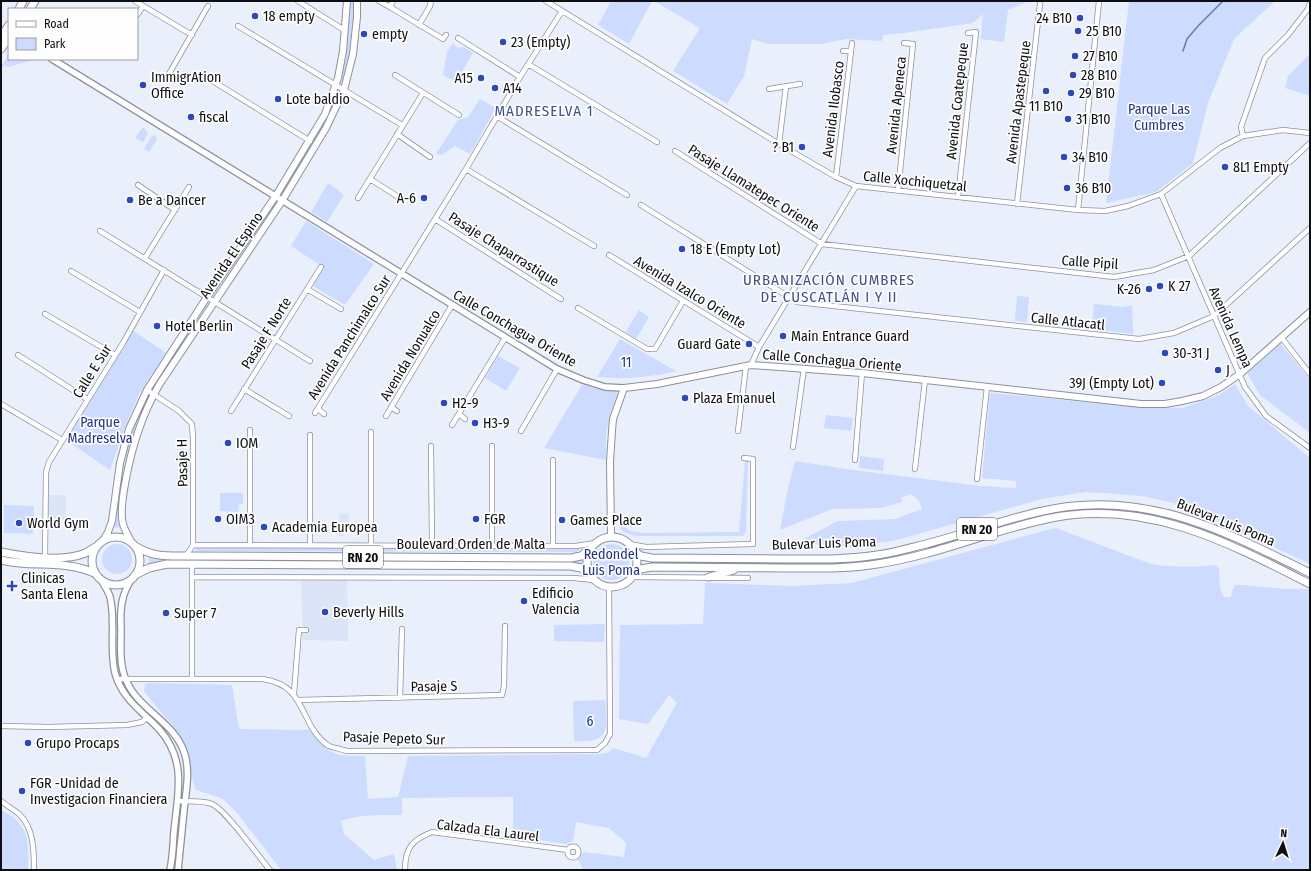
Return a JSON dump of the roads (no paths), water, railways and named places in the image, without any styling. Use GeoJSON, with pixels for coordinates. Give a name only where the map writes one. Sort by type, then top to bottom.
{"type":"FeatureCollection","features":[{"type":"Feature","properties":{"kind":"main road","name":"Avenida El Espino"},"geometry":{"type":"LineString","coordinates":[[103,541],[112,522],[120,462],[129,429],[147,390],[207,297],[275,197],[325,114],[336,86],[343,51],[347,1]]}},
{"type":"Feature","properties":{"kind":"main road","name":"Avenida El Espino"},"geometry":{"type":"LineString","coordinates":[[133,545],[124,528],[122,518],[123,495],[129,458],[141,423],[154,394],[282,201],[326,128],[344,90],[353,54],[357,17],[357,1]]}},
{"type":"Feature","properties":{"kind":"main road"},"geometry":{"type":"LineString","coordinates":[[1,49],[7,40],[7,36],[2,34]]}},
{"type":"Feature","properties":{"kind":"main road"},"geometry":{"type":"LineString","coordinates":[[1,54],[8,44]]}},
{"type":"Feature","properties":{"kind":"main road","name":"Calle Conchagua Oriente"},"geometry":{"type":"LineString","coordinates":[[624,388],[657,384],[748,366],[804,368],[862,373],[1141,404],[1165,404],[1203,396],[1221,387],[1240,374],[1310,312]]}},
{"type":"Feature","properties":{"kind":"main road"},"geometry":{"type":"LineString","coordinates":[[624,388],[617,406],[612,431],[610,462],[611,537],[619,538],[629,544],[634,551],[636,562],[633,573]]}},
{"type":"Feature","properties":{"kind":"main road","name":"Bulevar Luis Poma"},"geometry":{"type":"LineString","coordinates":[[634,551],[641,556],[652,558],[815,559],[866,557],[899,551],[1037,512],[1075,505],[1101,504],[1132,506],[1179,516],[1232,536],[1310,573]]}},
{"type":"Feature","properties":{"kind":"main road","name":"Bulevar Luis Poma"},"geometry":{"type":"LineString","coordinates":[[633,573],[652,567],[743,568],[842,567],[876,565],[922,555],[1047,519],[1075,514],[1106,513],[1143,517],[1188,529],[1239,548],[1310,584]]}},
{"type":"Feature","properties":{"kind":"main road","name":"RN 20"},"geometry":{"type":"LineString","coordinates":[[103,541],[118,537],[126,539],[133,545]]}},
{"type":"Feature","properties":{"kind":"main road","name":"RN 20"},"geometry":{"type":"LineString","coordinates":[[593,546],[604,538],[611,537]]}},
{"type":"Feature","properties":{"kind":"main road"},"geometry":{"type":"LineString","coordinates":[[1,552],[24,556],[76,556],[88,552],[103,541]]}},
{"type":"Feature","properties":{"kind":"main road"},"geometry":{"type":"LineString","coordinates":[[133,545],[138,553],[140,562],[138,570],[134,576]]}},
{"type":"Feature","properties":{"kind":"main road","name":"Boulevard Orden de Malta"},"geometry":{"type":"LineString","coordinates":[[133,545],[143,551],[159,556],[571,558],[581,556],[593,546]]}},
{"type":"Feature","properties":{"kind":"main road"},"geometry":{"type":"LineString","coordinates":[[97,546],[93,553],[92,560],[93,569],[98,576]]}},
{"type":"Feature","properties":{"kind":"main road"},"geometry":{"type":"LineString","coordinates":[[593,546],[587,562],[589,572],[594,580],[603,585],[609,586]]}},
{"type":"Feature","properties":{"kind":"main road","name":"RN 20"},"geometry":{"type":"LineString","coordinates":[[1,560],[17,563],[76,566],[87,570],[108,583],[117,584],[126,582],[134,576]]}},
{"type":"Feature","properties":{"kind":"main road","name":"Boulevard Orden de Malta"},"geometry":{"type":"LineString","coordinates":[[134,576],[149,568],[167,564],[571,566],[581,568],[589,572]]}},
{"type":"Feature","properties":{"kind":"main road"},"geometry":{"type":"LineString","coordinates":[[709,577],[743,568]]}},
{"type":"Feature","properties":{"kind":"main road","name":"RN 20"},"geometry":{"type":"LineString","coordinates":[[609,586],[622,584],[633,573]]}},
{"type":"Feature","properties":{"kind":"street"},"geometry":{"type":"LineString","coordinates":[[135,1],[192,35]]}},
{"type":"Feature","properties":{"kind":"street"},"geometry":{"type":"LineString","coordinates":[[298,1],[344,30]]}},
{"type":"Feature","properties":{"kind":"street"},"geometry":{"type":"LineString","coordinates":[[379,1],[443,40],[446,35]]}},
{"type":"Feature","properties":{"kind":"street"},"geometry":{"type":"LineString","coordinates":[[390,7],[393,1]]}},
{"type":"Feature","properties":{"kind":"street"},"geometry":{"type":"LineString","coordinates":[[419,25],[430,6],[431,1]]}},
{"type":"Feature","properties":{"kind":"street","name":"Calle Xochiquetzal"},"geometry":{"type":"LineString","coordinates":[[546,1],[779,144],[836,177],[856,186],[1017,204],[1105,211],[1128,206],[1161,194],[1220,148],[1243,136],[1283,130],[1310,133]]}},
{"type":"Feature","properties":{"kind":"street"},"geometry":{"type":"LineString","coordinates":[[1078,210],[1099,1]]}},
{"type":"Feature","properties":{"kind":"street"},"geometry":{"type":"LineString","coordinates":[[1243,136],[1241,127],[1265,58],[1288,35],[1308,9],[1310,3]]}},
{"type":"Feature","properties":{"kind":"street","name":"Avenida Apastepeque"},"geometry":{"type":"LineString","coordinates":[[1017,204],[1040,4]]}},
{"type":"Feature","properties":{"kind":"street"},"geometry":{"type":"LineString","coordinates":[[138,14],[143,6]]}},
{"type":"Feature","properties":{"kind":"street"},"geometry":{"type":"LineString","coordinates":[[170,72],[208,6]]}},
{"type":"Feature","properties":{"kind":"street","name":"Avenida Panchimalco Sur"},"geometry":{"type":"LineString","coordinates":[[324,414],[316,411],[498,117],[520,77],[562,11]]}},
{"type":"Feature","properties":{"kind":"street"},"geometry":{"type":"LineString","coordinates":[[238,26],[402,125]]}},
{"type":"Feature","properties":{"kind":"street","name":"Avenida Coatepeque"},"geometry":{"type":"LineString","coordinates":[[958,197],[976,32],[968,33]]}},
{"type":"Feature","properties":{"kind":"street"},"geometry":{"type":"LineString","coordinates":[[458,38],[520,77]]}},
{"type":"Feature","properties":{"kind":"street","name":"Avenida Ilobasco"},"geometry":{"type":"LineString","coordinates":[[836,177],[852,43]]}},
{"type":"Feature","properties":{"kind":"street","name":"Avenida Apeneca"},"geometry":{"type":"LineString","coordinates":[[898,191],[914,44],[904,43]]}},
{"type":"Feature","properties":{"kind":"street"},"geometry":{"type":"LineString","coordinates":[[844,51],[851,52]]}},
{"type":"Feature","properties":{"kind":"street","name":"Calle Conchagua Oriente"},"geometry":{"type":"LineString","coordinates":[[54,60],[557,370],[606,387],[624,388]]}},
{"type":"Feature","properties":{"kind":"street"},"geometry":{"type":"LineString","coordinates":[[528,64],[657,142]]}},
{"type":"Feature","properties":{"kind":"street"},"geometry":{"type":"LineString","coordinates":[[395,75],[459,115]]}},
{"type":"Feature","properties":{"kind":"street"},"geometry":{"type":"LineString","coordinates":[[211,80],[310,141]]}},
{"type":"Feature","properties":{"kind":"street"},"geometry":{"type":"LineString","coordinates":[[769,89],[800,84]]}},
{"type":"Feature","properties":{"kind":"street"},"geometry":{"type":"LineString","coordinates":[[779,144],[786,86]]}},
{"type":"Feature","properties":{"kind":"street"},"geometry":{"type":"LineString","coordinates":[[358,198],[423,93]]}},
{"type":"Feature","properties":{"kind":"street"},"geometry":{"type":"LineString","coordinates":[[498,117],[627,195]]}},
{"type":"Feature","properties":{"kind":"street"},"geometry":{"type":"LineString","coordinates":[[397,134],[430,157]]}},
{"type":"Feature","properties":{"kind":"street","name":"Calle Pipil"},"geometry":{"type":"LineString","coordinates":[[822,244],[1114,277],[1154,270],[1189,256],[1310,143]]}},
{"type":"Feature","properties":{"kind":"street","name":"Pasaje Llamatepec Oriente"},"geometry":{"type":"LineString","coordinates":[[675,151],[822,244]]}},
{"type":"Feature","properties":{"kind":"street"},"geometry":{"type":"LineString","coordinates":[[466,169],[594,246]]}},
{"type":"Feature","properties":{"kind":"street"},"geometry":{"type":"LineString","coordinates":[[370,179],[400,198]]}},
{"type":"Feature","properties":{"kind":"street"},"geometry":{"type":"LineString","coordinates":[[138,185],[175,210]]}},
{"type":"Feature","properties":{"kind":"street"},"geometry":{"type":"LineString","coordinates":[[738,431],[748,366],[856,186]]}},
{"type":"Feature","properties":{"kind":"street"},"geometry":{"type":"LineString","coordinates":[[145,258],[189,187]]}},
{"type":"Feature","properties":{"kind":"street","name":"Avenida Lempa"},"geometry":{"type":"LineString","coordinates":[[1161,194],[1245,387],[1266,416],[1310,448]]}},
{"type":"Feature","properties":{"kind":"street","name":"Calle Atlacatl"},"geometry":{"type":"LineString","coordinates":[[641,205],[797,302],[1139,339],[1174,333],[1214,316],[1310,228]]}},
{"type":"Feature","properties":{"kind":"street","name":"Pasaje Chaparrastique"},"geometry":{"type":"LineString","coordinates":[[435,219],[561,299]]}},
{"type":"Feature","properties":{"kind":"street"},"geometry":{"type":"LineString","coordinates":[[100,231],[307,361]]}},
{"type":"Feature","properties":{"kind":"street","name":"Avenida Izalco Oriente"},"geometry":{"type":"LineString","coordinates":[[609,255],[759,346]]}},
{"type":"Feature","properties":{"kind":"street","name":"Pasaje F Norte"},"geometry":{"type":"LineString","coordinates":[[231,411],[321,267]]}},
{"type":"Feature","properties":{"kind":"street","name":"Calle E Sur"},"geometry":{"type":"LineString","coordinates":[[45,557],[46,472],[49,462],[115,355],[164,270]]}},
{"type":"Feature","properties":{"kind":"street"},"geometry":{"type":"LineString","coordinates":[[71,271],[140,312]]}},
{"type":"Feature","properties":{"kind":"street"},"geometry":{"type":"LineString","coordinates":[[307,288],[341,309]]}},
{"type":"Feature","properties":{"kind":"street"},"geometry":{"type":"LineString","coordinates":[[578,308],[650,350],[655,349],[683,301]]}},
{"type":"Feature","properties":{"kind":"street","name":"Avenida Nonualco"},"geometry":{"type":"LineString","coordinates":[[386,416],[452,305]]}},
{"type":"Feature","properties":{"kind":"street"},"geometry":{"type":"LineString","coordinates":[[45,314],[115,355]]}},
{"type":"Feature","properties":{"kind":"street"},"geometry":{"type":"LineString","coordinates":[[452,426],[505,338]]}},
{"type":"Feature","properties":{"kind":"street"},"geometry":{"type":"LineString","coordinates":[[1281,338],[1310,374]]}},
{"type":"Feature","properties":{"kind":"street"},"geometry":{"type":"LineString","coordinates":[[18,355],[87,399]]}},
{"type":"Feature","properties":{"kind":"street"},"geometry":{"type":"LineString","coordinates":[[793,447],[804,368]]}},
{"type":"Feature","properties":{"kind":"street"},"geometry":{"type":"LineString","coordinates":[[521,431],[557,370]]}},
{"type":"Feature","properties":{"kind":"street"},"geometry":{"type":"LineString","coordinates":[[855,460],[862,373]]}},
{"type":"Feature","properties":{"kind":"street"},"geometry":{"type":"LineString","coordinates":[[915,469],[924,380]]}},
{"type":"Feature","properties":{"kind":"street"},"geometry":{"type":"LineString","coordinates":[[977,479],[987,386]]}},
{"type":"Feature","properties":{"kind":"street"},"geometry":{"type":"LineString","coordinates":[[244,389],[289,416]]}},
{"type":"Feature","properties":{"kind":"street","name":"Pasaje H"},"geometry":{"type":"LineString","coordinates":[[147,390],[179,411],[192,424],[194,545]]}},
{"type":"Feature","properties":{"kind":"street"},"geometry":{"type":"LineString","coordinates":[[1,404],[62,440]]}},
{"type":"Feature","properties":{"kind":"street"},"geometry":{"type":"LineString","coordinates":[[391,407],[397,410]]}},
{"type":"Feature","properties":{"kind":"street"},"geometry":{"type":"LineString","coordinates":[[459,414],[465,420]]}},
{"type":"Feature","properties":{"kind":"street"},"geometry":{"type":"LineString","coordinates":[[250,430],[250,545]]}},
{"type":"Feature","properties":{"kind":"street"},"geometry":{"type":"LineString","coordinates":[[371,432],[371,545]]}},
{"type":"Feature","properties":{"kind":"street"},"geometry":{"type":"LineString","coordinates":[[310,435],[310,545]]}},
{"type":"Feature","properties":{"kind":"street"},"geometry":{"type":"LineString","coordinates":[[431,446],[432,546]]}},
{"type":"Feature","properties":{"kind":"street"},"geometry":{"type":"LineString","coordinates":[[492,446],[492,546]]}},
{"type":"Feature","properties":{"kind":"street"},"geometry":{"type":"LineString","coordinates":[[629,544],[652,546],[753,544],[753,458],[744,458]]}},
{"type":"Feature","properties":{"kind":"street"},"geometry":{"type":"LineString","coordinates":[[553,460],[553,546]]}},
{"type":"Feature","properties":{"kind":"street"},"geometry":{"type":"LineString","coordinates":[[186,556],[194,545],[593,546]]}},
{"type":"Feature","properties":{"kind":"street"},"geometry":{"type":"LineString","coordinates":[[192,565],[192,679]]}},
{"type":"Feature","properties":{"kind":"street"},"geometry":{"type":"LineString","coordinates":[[633,573],[748,578]]}},
{"type":"Feature","properties":{"kind":"street"},"geometry":{"type":"LineString","coordinates":[[98,576],[110,598],[112,657],[117,679],[127,698],[162,732],[173,749],[179,776],[170,870]]}},
{"type":"Feature","properties":{"kind":"street"},"geometry":{"type":"LineString","coordinates":[[134,576],[124,591],[121,603],[121,664],[125,679],[134,694],[159,718],[180,743],[185,755],[187,767],[185,802],[178,870]]}},
{"type":"Feature","properties":{"kind":"street"},"geometry":{"type":"LineString","coordinates":[[192,577],[579,578],[594,580]]}},
{"type":"Feature","properties":{"kind":"street","name":"Pasaje Pepeto Sur"},"geometry":{"type":"LineString","coordinates":[[117,679],[263,679],[274,681],[283,684],[294,694],[315,732],[321,739],[329,746],[347,751],[597,750],[605,743],[610,734],[609,586]]}},
{"type":"Feature","properties":{"kind":"street","name":"Pasaje S"},"geometry":{"type":"LineString","coordinates":[[297,700],[502,695],[504,686],[505,626]]}},
{"type":"Feature","properties":{"kind":"street"},"geometry":{"type":"LineString","coordinates":[[400,698],[402,629]]}},
{"type":"Feature","properties":{"kind":"street"},"geometry":{"type":"LineString","coordinates":[[294,694],[296,630],[306,630]]}},
{"type":"Feature","properties":{"kind":"street"},"geometry":{"type":"LineString","coordinates":[[1,726],[48,727],[127,725],[142,722],[147,718]]}},
{"type":"Feature","properties":{"kind":"street"},"geometry":{"type":"LineString","coordinates":[[1,801],[19,814],[27,826],[33,846],[34,870]]}},
{"type":"Feature","properties":{"kind":"street"},"geometry":{"type":"LineString","coordinates":[[177,801],[210,803],[216,806],[227,817],[270,870]]}},
{"type":"Feature","properties":{"kind":"street","name":"Calzada Ela Laurel"},"geometry":{"type":"LineString","coordinates":[[405,870],[405,856],[408,849],[421,837],[432,832],[568,850]]}},
{"type":"Feature","properties":{"kind":"waterway"},"geometry":{"type":"LineString","coordinates":[[1183,51],[1187,39],[1223,1]]}},
{"type":"Feature","properties":{"kind":"place","name":"18 empty"},"geometry":{"type":"Point","coordinates":[255,16]}},
{"type":"Feature","properties":{"kind":"place","name":"24 B10"},"geometry":{"type":"Point","coordinates":[1080,18]}},
{"type":"Feature","properties":{"kind":"place","name":"25 B10"},"geometry":{"type":"Point","coordinates":[1078,31]}},
{"type":"Feature","properties":{"kind":"place","name":"empty"},"geometry":{"type":"Point","coordinates":[364,34]}},
{"type":"Feature","properties":{"kind":"place","name":"23 (Empty)"},"geometry":{"type":"Point","coordinates":[503,42]}},
{"type":"Feature","properties":{"kind":"place","name":"27 B10"},"geometry":{"type":"Point","coordinates":[1075,56]}},
{"type":"Feature","properties":{"kind":"place","name":"28 B10"},"geometry":{"type":"Point","coordinates":[1073,75]}},
{"type":"Feature","properties":{"kind":"place","name":"A15"},"geometry":{"type":"Point","coordinates":[481,78]}},
{"type":"Feature","properties":{"kind":"place","name":"ImmigrAtion Office"},"geometry":{"type":"Point","coordinates":[143,85]}},
{"type":"Feature","properties":{"kind":"place","name":"A14"},"geometry":{"type":"Point","coordinates":[495,88]}},
{"type":"Feature","properties":{"kind":"place","name":"11 B10"},"geometry":{"type":"Point","coordinates":[1046,91]}},
{"type":"Feature","properties":{"kind":"place","name":"29 B10"},"geometry":{"type":"Point","coordinates":[1071,93]}},
{"type":"Feature","properties":{"kind":"place","name":"Lote baldio"},"geometry":{"type":"Point","coordinates":[278,99]}},
{"type":"Feature","properties":{"kind":"place","name":"fiscal"},"geometry":{"type":"Point","coordinates":[191,117]}},
{"type":"Feature","properties":{"kind":"place","name":"31 B10"},"geometry":{"type":"Point","coordinates":[1068,119]}},
{"type":"Feature","properties":{"kind":"place","name":"? B1"},"geometry":{"type":"Point","coordinates":[802,147]}},
{"type":"Feature","properties":{"kind":"place","name":"34 B10"},"geometry":{"type":"Point","coordinates":[1064,157]}},
{"type":"Feature","properties":{"kind":"place","name":"8L1 Empty"},"geometry":{"type":"Point","coordinates":[1225,167]}},
{"type":"Feature","properties":{"kind":"place","name":"36 B10"},"geometry":{"type":"Point","coordinates":[1067,188]}},
{"type":"Feature","properties":{"kind":"place","name":"A-6"},"geometry":{"type":"Point","coordinates":[424,198]}},
{"type":"Feature","properties":{"kind":"place","name":"Be a Dancer"},"geometry":{"type":"Point","coordinates":[130,200]}},
{"type":"Feature","properties":{"kind":"place","name":"18 E (Empty Lot)"},"geometry":{"type":"Point","coordinates":[682,249]}},
{"type":"Feature","properties":{"kind":"place","name":"K 27"},"geometry":{"type":"Point","coordinates":[1160,286]}},
{"type":"Feature","properties":{"kind":"place","name":"K-26"},"geometry":{"type":"Point","coordinates":[1149,289]}},
{"type":"Feature","properties":{"kind":"place","name":"Hotel Berlin"},"geometry":{"type":"Point","coordinates":[157,326]}},
{"type":"Feature","properties":{"kind":"place","name":"Main Entrance Guard"},"geometry":{"type":"Point","coordinates":[783,336]}},
{"type":"Feature","properties":{"kind":"place","name":"Guard Gate"},"geometry":{"type":"Point","coordinates":[749,344]}},
{"type":"Feature","properties":{"kind":"place","name":"30-31 J"},"geometry":{"type":"Point","coordinates":[1165,353]}},
{"type":"Feature","properties":{"kind":"place","name":"J"},"geometry":{"type":"Point","coordinates":[1218,370]}},
{"type":"Feature","properties":{"kind":"place","name":"39J (Empty Lot)"},"geometry":{"type":"Point","coordinates":[1162,383]}},
{"type":"Feature","properties":{"kind":"place","name":"Plaza Emanuel"},"geometry":{"type":"Point","coordinates":[685,398]}},
{"type":"Feature","properties":{"kind":"place","name":"H2-9"},"geometry":{"type":"Point","coordinates":[444,403]}},
{"type":"Feature","properties":{"kind":"place","name":"H3-9"},"geometry":{"type":"Point","coordinates":[475,423]}},
{"type":"Feature","properties":{"kind":"place","name":"IOM"},"geometry":{"type":"Point","coordinates":[228,443]}},
{"type":"Feature","properties":{"kind":"place","name":"OIM3"},"geometry":{"type":"Point","coordinates":[218,519]}},
{"type":"Feature","properties":{"kind":"place","name":"FGR"},"geometry":{"type":"Point","coordinates":[476,519]}},
{"type":"Feature","properties":{"kind":"place","name":"Games Place"},"geometry":{"type":"Point","coordinates":[562,520]}},
{"type":"Feature","properties":{"kind":"place","name":"World Gym"},"geometry":{"type":"Point","coordinates":[19,523]}},
{"type":"Feature","properties":{"kind":"place","name":"Academia Europea"},"geometry":{"type":"Point","coordinates":[264,527]}},
{"type":"Feature","properties":{"kind":"place","name":"Clinicas Santa Elena"},"geometry":{"type":"Point","coordinates":[12,586]}},
{"type":"Feature","properties":{"kind":"place","name":"Edificio Valencia"},"geometry":{"type":"Point","coordinates":[524,601]}},
{"type":"Feature","properties":{"kind":"place","name":"Beverly Hills"},"geometry":{"type":"Point","coordinates":[325,612]}},
{"type":"Feature","properties":{"kind":"place","name":"Super 7"},"geometry":{"type":"Point","coordinates":[166,613]}},
{"type":"Feature","properties":{"kind":"place","name":"Grupo Procaps"},"geometry":{"type":"Point","coordinates":[28,743]}},
{"type":"Feature","properties":{"kind":"place","name":"FGR -Unidad de Investigacion Financiera"},"geometry":{"type":"Point","coordinates":[22,791]}},
{"type":"Feature","properties":{"kind":"district","name":"MADRESELVA 1"},"geometry":{"type":"Point","coordinates":[544,111]}},
{"type":"Feature","properties":{"kind":"district","name":"URBANIZACIÓN CUMBRES DE CUSCATLÁN I Y II"},"geometry":{"type":"Point","coordinates":[829,288]}},
{"type":"Feature","properties":{"kind":"park label","name":"Parque Las Cumbres"},"geometry":{"type":"Point","coordinates":[1159,118]}},
{"type":"Feature","properties":{"kind":"park label","name":"11"},"geometry":{"type":"Point","coordinates":[626,362]}},
{"type":"Feature","properties":{"kind":"park label","name":"Parque Madreselva"},"geometry":{"type":"Point","coordinates":[100,430]}},
{"type":"Feature","properties":{"kind":"park label","name":"Redondel Luis Poma"},"geometry":{"type":"Point","coordinates":[611,562]}},
{"type":"Feature","properties":{"kind":"park label","name":"6"},"geometry":{"type":"Point","coordinates":[590,721]}}]}
